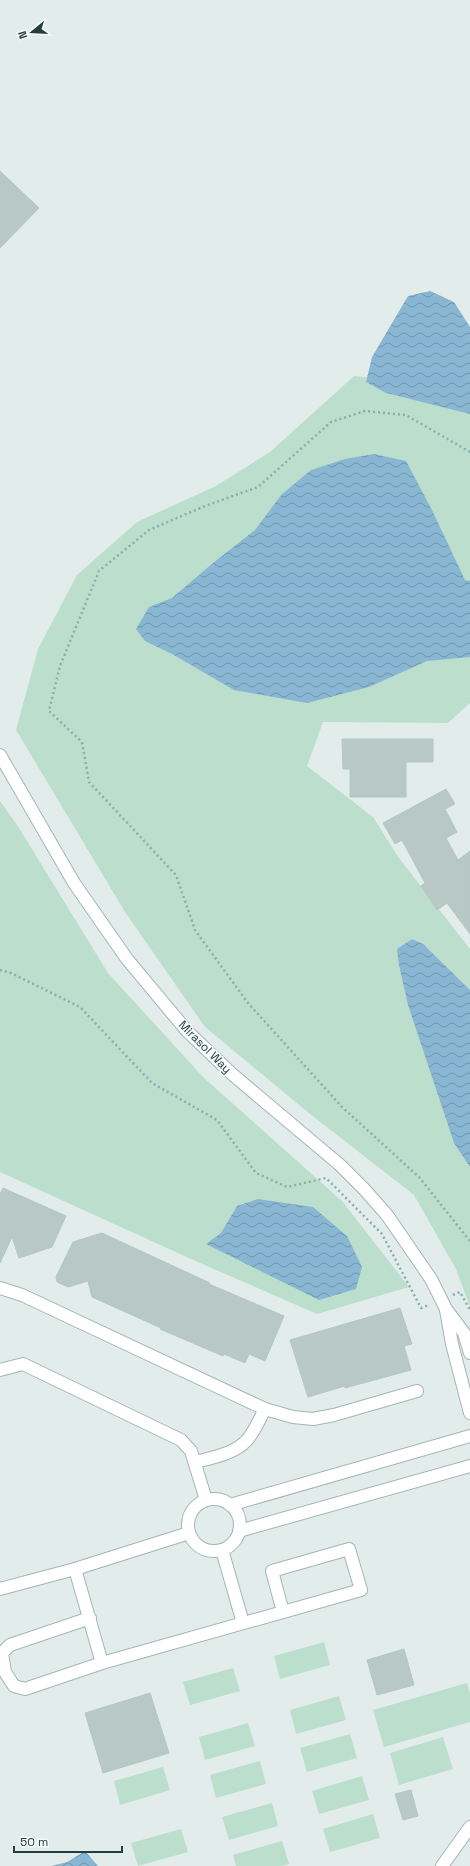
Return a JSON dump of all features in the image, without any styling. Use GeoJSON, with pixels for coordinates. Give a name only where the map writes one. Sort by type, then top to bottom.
{"type":"FeatureCollection","features":[{"type":"Feature","properties":{"kind":"street","name":"Mirasol Way"},"geometry":{"type":"LineString","coordinates":[[0,755],[74,883],[127,960],[187,1031],[232,1074],[340,1165],[387,1215],[431,1279],[444,1304],[464,1333],[470,1353]]}},
{"type":"Feature","properties":{"kind":"street"},"geometry":{"type":"LineString","coordinates":[[0,1288],[22,1295],[265,1409],[293,1417],[313,1419],[334,1415],[417,1391]]}},
{"type":"Feature","properties":{"kind":"street","name":"Mirasol Way"},"geometry":{"type":"LineString","coordinates":[[444,1304],[452,1344],[470,1414]]}},
{"type":"Feature","properties":{"kind":"street"},"geometry":{"type":"LineString","coordinates":[[0,1370],[23,1364],[181,1440],[192,1451],[206,1500]]}},
{"type":"Feature","properties":{"kind":"street"},"geometry":{"type":"LineString","coordinates":[[195,1462],[228,1452],[245,1443],[251,1436],[265,1409]]}},
{"type":"Feature","properties":{"kind":"street"},"geometry":{"type":"LineString","coordinates":[[230,1505],[470,1436]]}},
{"type":"Feature","properties":{"kind":"street"},"geometry":{"type":"LineString","coordinates":[[239,1531],[470,1466]]}},
{"type":"Feature","properties":{"kind":"street"},"geometry":{"type":"LineString","coordinates":[[215,1499],[230,1505],[239,1516],[239,1531],[233,1543],[222,1550],[214,1551],[199,1546],[189,1533],[188,1525],[191,1513],[199,1504],[206,1500],[215,1499]]}},
{"type":"Feature","properties":{"kind":"street"},"geometry":{"type":"LineString","coordinates":[[0,1590],[75,1569],[189,1533]]}},
{"type":"Feature","properties":{"kind":"street"},"geometry":{"type":"LineString","coordinates":[[90,1618],[10,1645],[2,1653],[5,1672],[14,1686],[25,1689],[102,1663],[284,1612],[361,1590],[349,1549],[272,1571],[284,1612]]}},
{"type":"Feature","properties":{"kind":"street"},"geometry":{"type":"LineString","coordinates":[[222,1550],[243,1623]]}},
{"type":"Feature","properties":{"kind":"street"},"geometry":{"type":"LineString","coordinates":[[75,1569],[102,1663]]}},
{"type":"Feature","properties":{"kind":"street"},"geometry":{"type":"LineString","coordinates":[[442,1866],[470,1827]]}},
{"type":"Feature","properties":{"kind":"path"},"geometry":{"type":"LineString","coordinates":[[470,452],[406,415],[365,411],[331,422],[258,487],[205,506],[149,530],[99,570],[60,666],[49,711],[82,742],[89,782],[176,875],[195,930],[248,1003],[342,1106],[419,1177],[470,1241]]}},
{"type":"Feature","properties":{"kind":"path"},"geometry":{"type":"LineString","coordinates":[[0,970],[11,973],[80,1007],[152,1083],[217,1120],[256,1173],[287,1187],[326,1178],[382,1234],[421,1308],[444,1304],[460,1292],[470,1310]]}},
{"type":"Feature","properties":{"kind":"green space"},"geometry":{"type":"Polygon","coordinates":[[[354,376],[416,382],[470,399],[470,703],[448,723],[323,722],[307,766],[373,817],[399,858],[470,949],[470,1307],[456,1269],[414,1195],[310,1114],[205,1027],[125,912],[16,730],[38,649],[77,575],[137,522],[216,486],[270,452],[354,376]]]}},
{"type":"Feature","properties":{"kind":"green space"},"geometry":{"type":"Polygon","coordinates":[[[0,801],[19,828],[108,973],[204,1078],[342,1201],[409,1287],[317,1314],[191,1259],[0,1172],[0,801]]]}},
{"type":"Feature","properties":{"kind":"green space"},"geometry":{"type":"Polygon","coordinates":[[[324,1642],[330,1665],[280,1679],[274,1656],[324,1642]]]}},
{"type":"Feature","properties":{"kind":"green space"},"geometry":{"type":"Polygon","coordinates":[[[233,1668],[240,1691],[190,1705],[183,1682],[233,1668]]]}},
{"type":"Feature","properties":{"kind":"green space"},"geometry":{"type":"Polygon","coordinates":[[[467,1683],[470,1693],[470,1722],[384,1747],[373,1710],[467,1683]]]}},
{"type":"Feature","properties":{"kind":"green space"},"geometry":{"type":"Polygon","coordinates":[[[339,1696],[346,1720],[296,1734],[290,1710],[339,1696]]]}},
{"type":"Feature","properties":{"kind":"green space"},"geometry":{"type":"Polygon","coordinates":[[[248,1723],[255,1746],[205,1760],[199,1737],[248,1723]]]}},
{"type":"Feature","properties":{"kind":"green space"},"geometry":{"type":"Polygon","coordinates":[[[350,1734],[357,1758],[307,1772],[300,1748],[350,1734]]]}},
{"type":"Feature","properties":{"kind":"green space"},"geometry":{"type":"Polygon","coordinates":[[[443,1737],[453,1769],[399,1785],[390,1753],[443,1737]]]}},
{"type":"Feature","properties":{"kind":"green space"},"geometry":{"type":"Polygon","coordinates":[[[260,1761],[266,1784],[216,1798],[210,1775],[260,1761]]]}},
{"type":"Feature","properties":{"kind":"green space"},"geometry":{"type":"Polygon","coordinates":[[[163,1767],[170,1790],[120,1805],[114,1781],[163,1767]]]}},
{"type":"Feature","properties":{"kind":"green space"},"geometry":{"type":"Polygon","coordinates":[[[362,1776],[369,1800],[319,1814],[312,1791],[362,1776]]]}},
{"type":"Feature","properties":{"kind":"green space"},"geometry":{"type":"Polygon","coordinates":[[[272,1803],[278,1826],[229,1840],[222,1817],[272,1803]]]}},
{"type":"Feature","properties":{"kind":"green space"},"geometry":{"type":"Polygon","coordinates":[[[373,1814],[380,1838],[330,1852],[323,1829],[373,1814]]]}},
{"type":"Feature","properties":{"kind":"green space"},"geometry":{"type":"Polygon","coordinates":[[[181,1829],[188,1852],[138,1866],[131,1843],[181,1829]]]}},
{"type":"Feature","properties":{"kind":"green space"},"geometry":{"type":"Polygon","coordinates":[[[282,1841],[289,1864],[282,1866],[236,1866],[233,1855],[282,1841]]]}},
{"type":"Feature","properties":{"kind":"water"},"geometry":{"type":"Polygon","coordinates":[[[430,291],[454,302],[470,327],[470,414],[386,393],[366,382],[372,357],[408,296],[430,291]]]}},
{"type":"Feature","properties":{"kind":"water"},"geometry":{"type":"Polygon","coordinates":[[[374,454],[406,461],[431,508],[465,580],[470,581],[470,657],[427,661],[369,687],[307,703],[234,690],[172,654],[145,641],[136,629],[149,607],[172,598],[255,530],[282,494],[311,470],[345,459],[374,454]]]}},
{"type":"Feature","properties":{"kind":"water"},"geometry":{"type":"Polygon","coordinates":[[[412,939],[423,944],[470,990],[470,1167],[454,1143],[408,1005],[397,949],[412,939]]]}},
{"type":"Feature","properties":{"kind":"water"},"geometry":{"type":"Polygon","coordinates":[[[258,1199],[313,1207],[347,1236],[362,1267],[356,1289],[319,1300],[206,1244],[221,1233],[237,1206],[258,1199]]]}},
{"type":"Feature","properties":{"kind":"water"},"geometry":{"type":"Polygon","coordinates":[[[85,1851],[98,1866],[51,1866],[67,1862],[85,1851]]]}},
{"type":"Feature","properties":{"kind":"building"},"geometry":{"type":"Polygon","coordinates":[[[0,171],[39,208],[0,248],[0,171]]]}},
{"type":"Feature","properties":{"kind":"building"},"geometry":{"type":"Polygon","coordinates":[[[342,739],[433,739],[433,762],[406,762],[406,797],[350,797],[350,769],[343,769],[342,739]]]}},
{"type":"Feature","properties":{"kind":"building"},"geometry":{"type":"Polygon","coordinates":[[[446,789],[455,804],[445,809],[457,832],[446,838],[458,860],[470,851],[470,934],[447,903],[437,910],[421,886],[425,883],[402,840],[395,844],[383,823],[446,789]]]}},
{"type":"Feature","properties":{"kind":"building"},"geometry":{"type":"Polygon","coordinates":[[[3,1188],[66,1216],[52,1247],[19,1258],[12,1237],[0,1263],[0,1194],[3,1188]]]}},
{"type":"Feature","properties":{"kind":"building"},"geometry":{"type":"Polygon","coordinates":[[[102,1233],[210,1283],[209,1284],[284,1316],[265,1361],[249,1354],[245,1363],[224,1354],[223,1356],[160,1329],[161,1328],[92,1297],[88,1281],[68,1287],[57,1282],[56,1277],[73,1242],[102,1233]]]}},
{"type":"Feature","properties":{"kind":"building"},"geometry":{"type":"Polygon","coordinates":[[[400,1308],[412,1344],[404,1346],[411,1370],[345,1388],[345,1386],[308,1397],[290,1340],[400,1308]]]}},
{"type":"Feature","properties":{"kind":"building"},"geometry":{"type":"Polygon","coordinates":[[[404,1649],[414,1685],[377,1695],[367,1660],[404,1649]]]}},
{"type":"Feature","properties":{"kind":"building"},"geometry":{"type":"Polygon","coordinates":[[[150,1693],[169,1753],[103,1773],[85,1713],[150,1693]]]}},
{"type":"Feature","properties":{"kind":"building"},"geometry":{"type":"Polygon","coordinates":[[[411,1790],[418,1816],[403,1820],[395,1794],[411,1790]]]}}]}
